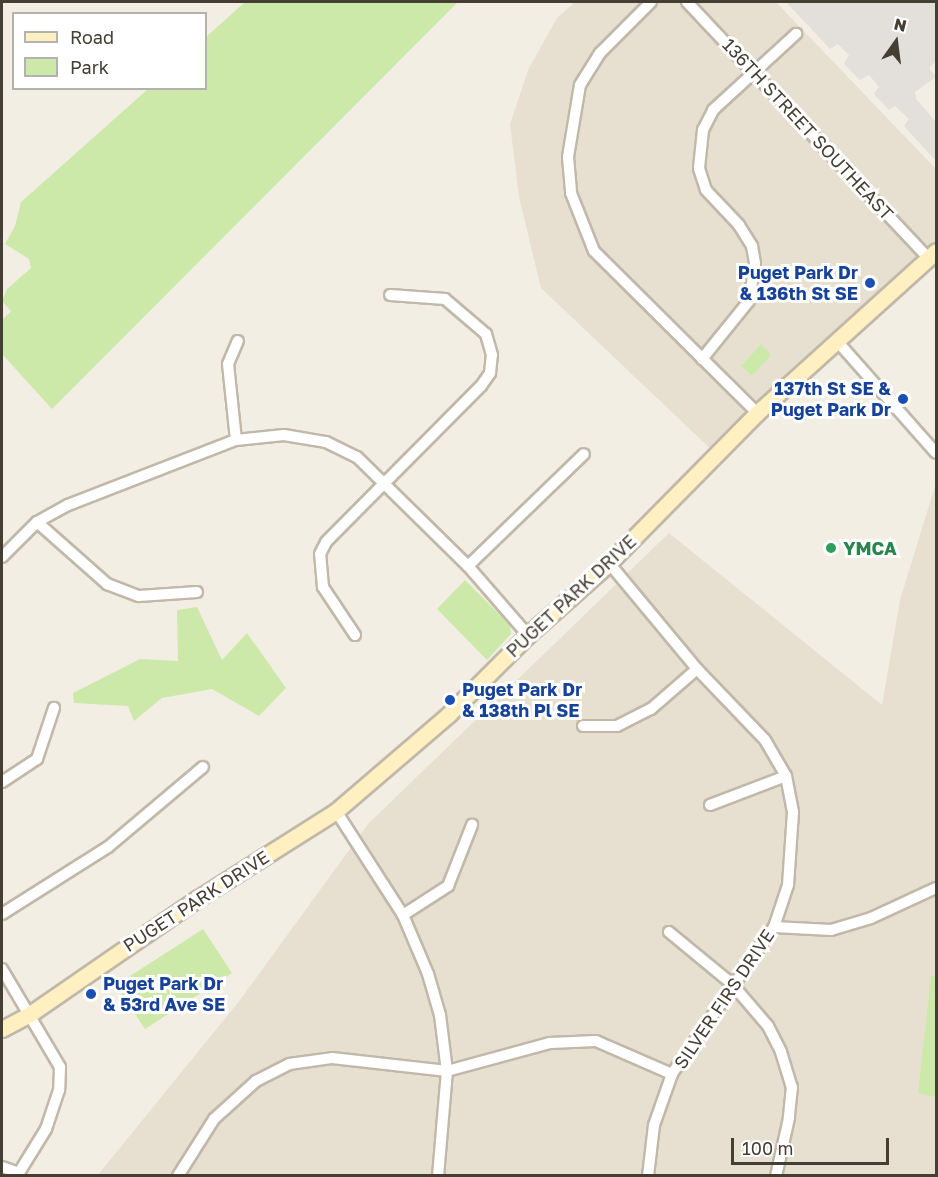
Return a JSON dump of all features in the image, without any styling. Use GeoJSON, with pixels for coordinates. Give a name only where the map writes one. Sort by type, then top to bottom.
{"type":"FeatureCollection","features":[{"type":"Feature","properties":{"kind":"street"},"geometry":{"type":"LineString","coordinates":[[651,2],[600,53],[580,85],[568,157],[571,193],[594,251],[757,413]]}},
{"type":"Feature","properties":{"kind":"street","name":"136TH STREET SOUTHEAST"},"geometry":{"type":"LineString","coordinates":[[687,2],[932,254]]}},
{"type":"Feature","properties":{"kind":"street"},"geometry":{"type":"LineString","coordinates":[[702,359],[749,302],[755,280],[752,246],[739,225],[706,190],[699,148],[713,110],[796,34]]}},
{"type":"Feature","properties":{"kind":"street","name":"PUGET PARK DRIVE"},"geometry":{"type":"LineString","coordinates":[[2,1029],[30,1014],[197,899],[336,811],[449,714],[528,635],[609,563],[757,413],[932,254]]}},
{"type":"Feature","properties":{"kind":"street"},"geometry":{"type":"LineString","coordinates":[[355,635],[323,587],[320,554],[326,542],[481,386],[490,373],[492,356],[486,333],[445,299],[390,295]]}},
{"type":"Feature","properties":{"kind":"street"},"geometry":{"type":"LineString","coordinates":[[837,340],[936,453]]}},
{"type":"Feature","properties":{"kind":"street"},"geometry":{"type":"LineString","coordinates":[[236,440],[228,364],[238,341]]}},
{"type":"Feature","properties":{"kind":"street"},"geometry":{"type":"LineString","coordinates":[[2,557],[37,522],[68,505],[236,440],[284,435],[326,442],[357,457],[468,566],[528,635]]}},
{"type":"Feature","properties":{"kind":"street"},"geometry":{"type":"LineString","coordinates":[[468,566],[584,454]]}},
{"type":"Feature","properties":{"kind":"street"},"geometry":{"type":"LineString","coordinates":[[37,522],[107,584],[139,596],[197,592]]}},
{"type":"Feature","properties":{"kind":"street","name":"SILVER FIRS DRIVE"},"geometry":{"type":"LineString","coordinates":[[609,563],[697,669],[765,740],[786,776],[793,812],[788,885],[774,927],[732,984],[672,1074],[654,1125],[648,1176]]}},
{"type":"Feature","properties":{"kind":"street"},"geometry":{"type":"LineString","coordinates":[[583,726],[617,726],[642,714],[697,669]]}},
{"type":"Feature","properties":{"kind":"street"},"geometry":{"type":"LineString","coordinates":[[2,782],[37,759],[54,708]]}},
{"type":"Feature","properties":{"kind":"street"},"geometry":{"type":"LineString","coordinates":[[2,914],[108,847],[203,768]]}},
{"type":"Feature","properties":{"kind":"street"},"geometry":{"type":"LineString","coordinates":[[710,805],[786,776]]}},
{"type":"Feature","properties":{"kind":"street"},"geometry":{"type":"LineString","coordinates":[[336,811],[403,915],[440,1015],[447,1071],[438,1176]]}},
{"type":"Feature","properties":{"kind":"street"},"geometry":{"type":"LineString","coordinates":[[403,915],[448,886],[472,825]]}},
{"type":"Feature","properties":{"kind":"street"},"geometry":{"type":"LineString","coordinates":[[774,927],[831,930],[871,918],[936,888]]}},
{"type":"Feature","properties":{"kind":"street"},"geometry":{"type":"LineString","coordinates":[[669,932],[732,984],[768,1026],[792,1087],[789,1118],[776,1176]]}},
{"type":"Feature","properties":{"kind":"street"},"geometry":{"type":"LineString","coordinates":[[2,969],[55,1053],[60,1067],[60,1090],[46,1129],[18,1174],[2,1167]]}},
{"type":"Feature","properties":{"kind":"street"},"geometry":{"type":"LineString","coordinates":[[178,1176],[214,1119],[256,1081],[289,1064],[332,1058],[447,1071],[550,1043],[596,1041],[672,1074]]}},
{"type":"Feature","properties":{"kind":"shaded area"},"geometry":{"type":"Polygon","coordinates":[[[575,2],[776,2],[936,169],[936,251],[717,455],[541,288],[519,197],[510,124],[529,68],[557,18],[575,2]]]}},
{"type":"Feature","properties":{"kind":"shaded area"},"geometry":{"type":"Polygon","coordinates":[[[786,2],[936,2],[936,61],[929,68],[936,77],[915,92],[916,99],[936,122],[936,161],[904,126],[909,119],[895,106],[889,110],[874,94],[879,87],[869,75],[860,80],[844,64],[849,55],[838,44],[830,49],[786,2]]]}},
{"type":"Feature","properties":{"kind":"shaded area"},"geometry":{"type":"Polygon","coordinates":[[[936,483],[936,1175],[97,1176],[240,1000],[368,824],[669,533],[882,705],[900,600],[936,483]]]}},
{"type":"Feature","properties":{"kind":"green space"},"geometry":{"type":"Polygon","coordinates":[[[245,2],[458,2],[52,409],[2,354],[2,320],[11,311],[2,301],[7,289],[31,268],[29,259],[5,244],[15,226],[21,202],[147,90],[207,90],[207,36],[245,2]]]}},
{"type":"Feature","properties":{"kind":"green space"},"geometry":{"type":"Polygon","coordinates":[[[761,344],[771,355],[752,376],[741,366],[761,344]]]}},
{"type":"Feature","properties":{"kind":"green space"},"geometry":{"type":"Polygon","coordinates":[[[465,580],[510,625],[511,634],[487,660],[437,609],[465,580]]]}},
{"type":"Feature","properties":{"kind":"green space"},"geometry":{"type":"Polygon","coordinates":[[[197,607],[222,660],[247,633],[286,688],[259,716],[212,689],[162,698],[134,721],[128,706],[74,703],[73,693],[140,659],[178,661],[177,610],[197,607]]]}},
{"type":"Feature","properties":{"kind":"green space"},"geometry":{"type":"Polygon","coordinates":[[[203,929],[232,973],[145,1029],[116,985],[203,929]]]}},
{"type":"Feature","properties":{"kind":"green space"},"geometry":{"type":"Polygon","coordinates":[[[931,976],[936,976],[936,1097],[918,1093],[931,976]]]}},
{"type":"Feature","properties":{"kind":"place","name":"Puget Park Dr & 136th St SE"},"geometry":{"type":"Point","coordinates":[870,283]}},
{"type":"Feature","properties":{"kind":"place","name":"137th St SE & Puget Park Dr"},"geometry":{"type":"Point","coordinates":[903,399]}},
{"type":"Feature","properties":{"kind":"place","name":"YMCA"},"geometry":{"type":"Point","coordinates":[831,548]}},
{"type":"Feature","properties":{"kind":"place","name":"Puget Park Dr & 138th Pl SE"},"geometry":{"type":"Point","coordinates":[450,700]}},
{"type":"Feature","properties":{"kind":"place","name":"Puget Park Dr & 53rd Ave SE"},"geometry":{"type":"Point","coordinates":[91,994]}}]}
